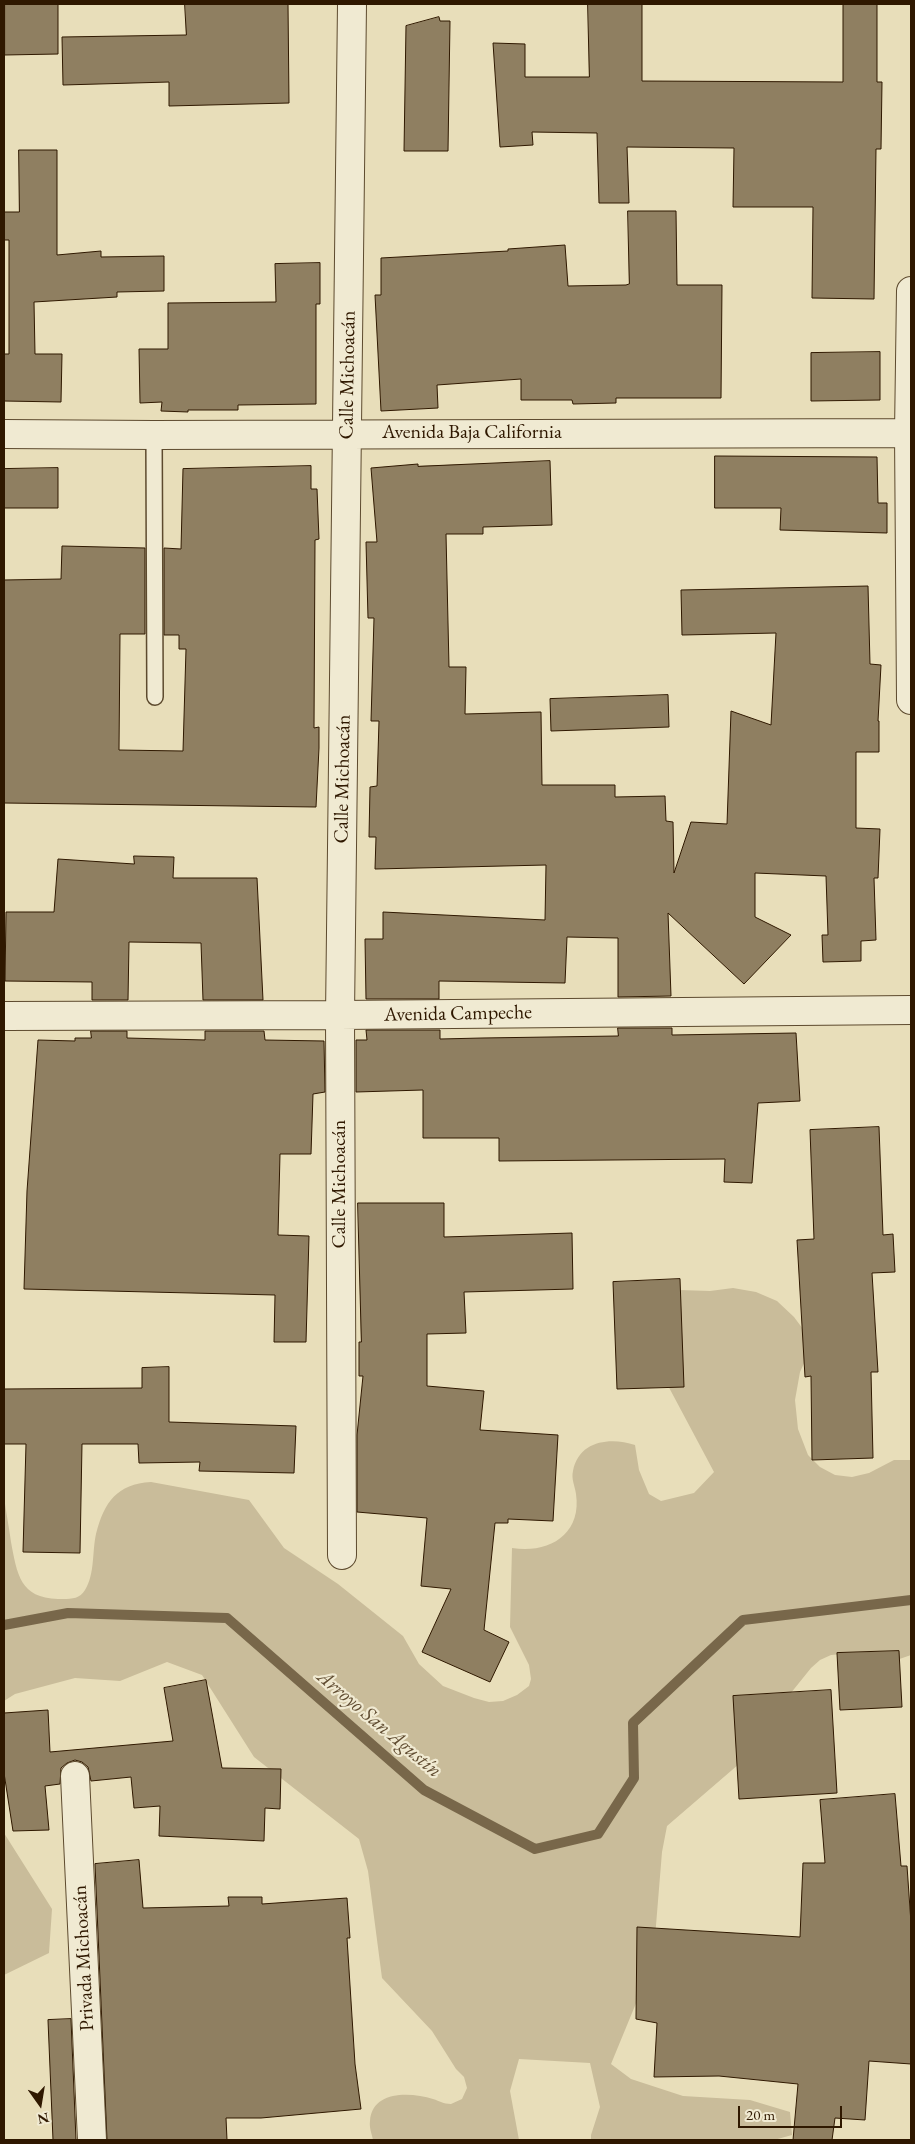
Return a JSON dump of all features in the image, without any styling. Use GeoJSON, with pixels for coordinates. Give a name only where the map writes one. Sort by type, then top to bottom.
{"type":"FeatureCollection","features":[{"type":"Feature","properties":{"kind":"street","name":"Calle Michoacán"},"geometry":{"type":"LineString","coordinates":[[342,1555],[340,1016],[352,4]]}},
{"type":"Feature","properties":{"kind":"street"},"geometry":{"type":"LineString","coordinates":[[911,291],[911,700]]}},
{"type":"Feature","properties":{"kind":"street","name":"Avenida Baja California"},"geometry":{"type":"LineString","coordinates":[[4,434],[910,433]]}},
{"type":"Feature","properties":{"kind":"street","name":"Avenida Campeche"},"geometry":{"type":"LineString","coordinates":[[4,1016],[340,1016],[911,1010]]}},
{"type":"Feature","properties":{"kind":"street","name":"Privada Michoacán"},"geometry":{"type":"LineString","coordinates":[[75,1776],[92,2140]]}},
{"type":"Feature","properties":{"kind":"lane"},"geometry":{"type":"LineString","coordinates":[[154,435],[155,697]]}},
{"type":"Feature","properties":{"kind":"shaded area"},"geometry":{"type":"Polygon","coordinates":[[[733,1288],[756,1292],[777,1301],[794,1317],[803,1329],[806,1359],[800,1372],[795,1400],[798,1429],[808,1455],[820,1467],[835,1475],[852,1477],[869,1473],[894,1460],[911,1460],[911,1655],[888,1663],[843,1654],[831,1655],[820,1660],[811,1668],[774,1714],[739,1764],[667,1826],[662,1852],[653,1962],[611,2064],[631,2079],[683,2096],[750,2100],[790,2112],[792,2135],[774,2140],[591,2140],[600,2107],[590,2063],[519,2059],[510,2091],[519,2140],[373,2140],[370,2129],[372,2111],[385,2099],[394,2096],[414,2095],[451,2104],[462,2099],[467,2088],[464,2077],[456,2069],[432,2031],[382,1978],[368,1871],[359,1839],[254,1757],[202,1675],[167,1662],[120,1681],[75,1678],[15,1694],[4,1701],[4,1497],[13,1554],[22,1582],[35,1594],[45,1598],[58,1599],[70,1599],[80,1596],[85,1590],[92,1570],[96,1534],[103,1513],[114,1497],[129,1486],[151,1482],[249,1500],[284,1548],[338,1584],[403,1636],[419,1664],[443,1686],[489,1702],[503,1701],[517,1695],[529,1686],[531,1679],[529,1665],[510,1627],[512,1548],[538,1548],[560,1539],[568,1531],[574,1521],[576,1508],[573,1471],[576,1461],[582,1453],[597,1443],[616,1441],[635,1445],[639,1470],[649,1494],[661,1501],[694,1493],[714,1472],[665,1380],[679,1290],[710,1291],[733,1288]]]}},
{"type":"Feature","properties":{"kind":"shaded area"},"geometry":{"type":"Polygon","coordinates":[[[4,1833],[52,1909],[49,1953],[4,1975],[4,1833]]]}},
{"type":"Feature","properties":{"kind":"building"},"geometry":{"type":"Polygon","coordinates":[[[5,4],[58,4],[58,54],[5,55],[5,4]]]}},
{"type":"Feature","properties":{"kind":"building"},"geometry":{"type":"Polygon","coordinates":[[[185,4],[288,4],[289,103],[169,106],[169,82],[63,85],[62,37],[186,35],[185,4]]]}},
{"type":"Feature","properties":{"kind":"building"},"geometry":{"type":"Polygon","coordinates":[[[588,4],[642,4],[642,81],[843,82],[843,4],[877,4],[877,82],[882,82],[881,149],[876,149],[874,299],[812,298],[813,207],[733,207],[734,148],[627,147],[629,203],[599,203],[597,133],[532,132],[533,145],[500,147],[493,43],[525,44],[525,77],[589,77],[588,4]]]}},
{"type":"Feature","properties":{"kind":"building"},"geometry":{"type":"Polygon","coordinates":[[[439,17],[440,21],[450,21],[448,151],[404,151],[406,26],[439,17]]]}},
{"type":"Feature","properties":{"kind":"building"},"geometry":{"type":"Polygon","coordinates":[[[19,150],[57,150],[57,255],[101,251],[101,257],[164,256],[164,291],[117,292],[117,297],[34,302],[35,354],[62,354],[61,402],[4,401],[4,354],[9,354],[9,240],[4,240],[4,212],[19,212],[19,150]]]}},
{"type":"Feature","properties":{"kind":"building"},"geometry":{"type":"Polygon","coordinates":[[[628,211],[676,211],[677,285],[722,285],[721,398],[616,398],[616,403],[573,404],[572,400],[521,400],[521,379],[437,385],[438,408],[381,411],[375,295],[381,295],[381,258],[508,251],[508,249],[565,245],[568,286],[626,285],[629,284],[628,211]]]}},
{"type":"Feature","properties":{"kind":"building"},"geometry":{"type":"Polygon","coordinates":[[[320,263],[320,304],[316,304],[316,404],[238,405],[238,410],[188,410],[188,412],[161,411],[162,402],[140,403],[139,349],[168,349],[168,303],[276,302],[275,264],[320,263]]]}},
{"type":"Feature","properties":{"kind":"building"},"geometry":{"type":"Polygon","coordinates":[[[880,352],[880,400],[811,401],[811,353],[880,352]]]}},
{"type":"Feature","properties":{"kind":"building"},"geometry":{"type":"Polygon","coordinates":[[[715,456],[877,457],[878,503],[887,503],[887,533],[780,530],[781,508],[715,508],[715,456]]]}},
{"type":"Feature","properties":{"kind":"building"},"geometry":{"type":"Polygon","coordinates":[[[550,461],[552,525],[483,527],[483,534],[446,534],[449,667],[466,667],[465,714],[541,712],[542,785],[615,785],[615,797],[665,796],[666,821],[673,822],[674,873],[691,822],[727,824],[731,711],[771,725],[776,633],[682,635],[681,590],[868,586],[870,664],[881,665],[878,721],[879,752],[856,752],[856,828],[880,829],[878,878],[874,878],[876,940],[861,941],[861,961],[823,962],[822,935],[828,935],[826,876],[755,873],[755,917],[791,935],[744,984],[668,913],[671,996],[618,997],[618,938],[567,937],[565,983],[439,981],[439,999],[366,999],[365,939],[383,939],[383,912],[545,920],[546,865],[375,869],[376,837],[369,837],[370,787],[377,786],[379,721],[371,721],[374,618],[368,618],[366,542],[377,542],[371,468],[418,464],[418,466],[550,461]]]}},
{"type":"Feature","properties":{"kind":"building"},"geometry":{"type":"Polygon","coordinates":[[[311,466],[311,489],[317,489],[319,539],[315,540],[314,728],[319,727],[316,807],[4,803],[4,580],[61,579],[62,546],[145,548],[145,634],[120,634],[119,750],[183,751],[186,649],[179,649],[179,635],[164,635],[164,548],[181,549],[183,469],[311,466]]]}},
{"type":"Feature","properties":{"kind":"building"},"geometry":{"type":"Polygon","coordinates":[[[58,468],[58,508],[4,508],[4,469],[58,468]]]}},
{"type":"Feature","properties":{"kind":"building"},"geometry":{"type":"Polygon","coordinates":[[[668,695],[669,727],[551,731],[550,699],[668,695]]]}},
{"type":"Feature","properties":{"kind":"building"},"geometry":{"type":"Polygon","coordinates":[[[134,856],[174,857],[173,878],[257,878],[263,1000],[203,1000],[201,943],[129,942],[128,1000],[92,1000],[92,982],[5,981],[6,912],[54,912],[58,859],[134,864],[134,856]]]}},
{"type":"Feature","properties":{"kind":"building"},"geometry":{"type":"Polygon","coordinates":[[[618,1028],[672,1028],[672,1035],[796,1033],[800,1101],[758,1103],[752,1183],[724,1182],[725,1159],[499,1161],[499,1138],[423,1138],[423,1090],[356,1092],[356,1040],[367,1040],[366,1030],[440,1030],[440,1039],[618,1036],[618,1028]]]}},
{"type":"Feature","properties":{"kind":"building"},"geometry":{"type":"Polygon","coordinates":[[[91,1031],[127,1031],[127,1038],[205,1040],[205,1031],[264,1031],[265,1040],[324,1041],[325,1092],[313,1094],[311,1154],[280,1154],[278,1235],[309,1236],[306,1342],[274,1342],[275,1295],[24,1289],[27,1191],[38,1040],[75,1041],[75,1038],[91,1038],[91,1031]]]}},
{"type":"Feature","properties":{"kind":"building"},"geometry":{"type":"Polygon","coordinates":[[[879,1127],[883,1235],[893,1234],[895,1272],[872,1273],[878,1372],[871,1372],[873,1458],[812,1460],[811,1376],[805,1377],[797,1240],[814,1239],[810,1130],[879,1127]]]}},
{"type":"Feature","properties":{"kind":"building"},"geometry":{"type":"Polygon","coordinates":[[[358,1203],[444,1203],[444,1237],[572,1233],[573,1289],[464,1292],[466,1333],[427,1334],[427,1386],[484,1391],[480,1430],[558,1435],[553,1521],[508,1519],[508,1523],[495,1523],[484,1630],[509,1642],[490,1682],[422,1652],[451,1589],[421,1586],[427,1518],[357,1512],[357,1435],[363,1376],[359,1376],[359,1342],[361,1342],[358,1203]]]}},
{"type":"Feature","properties":{"kind":"building"},"geometry":{"type":"Polygon","coordinates":[[[680,1279],[684,1387],[617,1389],[613,1282],[680,1279]]]}},
{"type":"Feature","properties":{"kind":"building"},"geometry":{"type":"Polygon","coordinates":[[[169,1367],[169,1422],[296,1426],[294,1473],[199,1471],[200,1462],[139,1463],[138,1444],[82,1444],[80,1553],[23,1552],[26,1444],[4,1444],[4,1389],[142,1388],[142,1368],[169,1367]]]}},
{"type":"Feature","properties":{"kind":"building"},"geometry":{"type":"Polygon","coordinates":[[[899,1651],[902,1707],[840,1710],[837,1653],[899,1651]]]}},
{"type":"Feature","properties":{"kind":"building"},"geometry":{"type":"Polygon","coordinates":[[[206,1680],[222,1768],[281,1769],[280,1809],[265,1808],[264,1841],[159,1836],[160,1806],[134,1808],[131,1777],[91,1781],[88,1767],[82,1762],[75,1760],[61,1768],[60,1784],[45,1786],[49,1830],[13,1831],[4,1773],[4,1713],[48,1710],[50,1752],[173,1741],[164,1688],[206,1680]]]}},
{"type":"Feature","properties":{"kind":"building"},"geometry":{"type":"Polygon","coordinates":[[[831,1690],[837,1793],[739,1799],[733,1696],[831,1690]]]}},
{"type":"Feature","properties":{"kind":"building"},"geometry":{"type":"Polygon","coordinates":[[[895,1794],[901,1866],[907,1866],[911,1923],[911,2064],[869,2061],[865,2120],[835,2118],[832,2140],[793,2140],[798,2084],[719,2076],[654,2077],[657,2023],[636,2019],[637,1927],[800,1937],[803,1863],[825,1863],[820,1800],[895,1794]]]}},
{"type":"Feature","properties":{"kind":"building"},"geometry":{"type":"Polygon","coordinates":[[[139,1860],[143,1908],[229,1906],[228,1897],[262,1897],[262,1904],[347,1898],[350,1938],[347,1938],[355,2064],[361,2109],[261,2118],[226,2118],[227,2140],[107,2140],[95,1864],[139,1860]]]}},
{"type":"Feature","properties":{"kind":"building"},"geometry":{"type":"Polygon","coordinates":[[[71,2019],[76,2140],[53,2140],[48,2020],[71,2019]]]}},
{"type":"Feature","properties":{"kind":"waterway","name":"Arroyo San Agustín"},"geometry":{"type":"LineString","coordinates":[[4,1625],[68,1613],[227,1618],[424,1790],[535,1849],[598,1834],[634,1778],[633,1723],[743,1620],[911,1600]]}}]}
